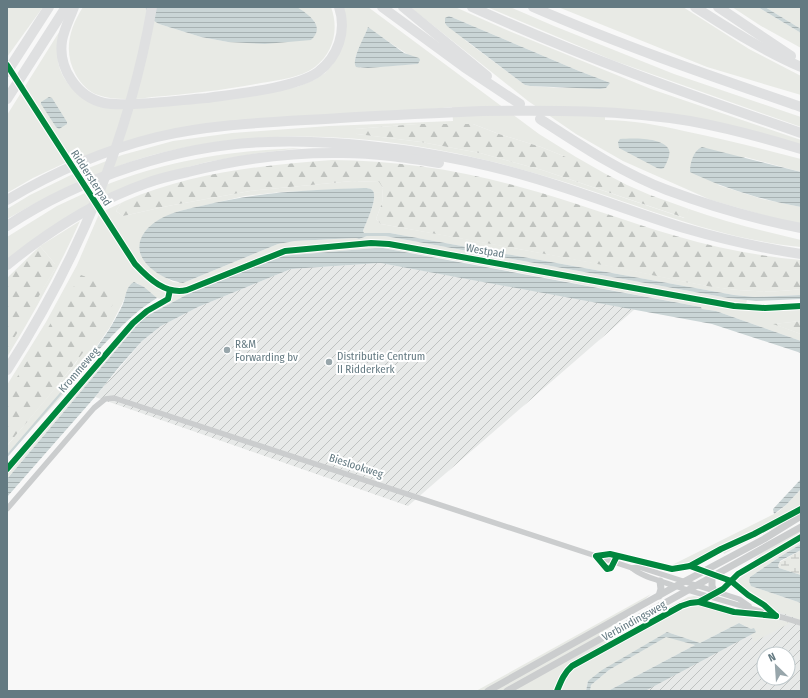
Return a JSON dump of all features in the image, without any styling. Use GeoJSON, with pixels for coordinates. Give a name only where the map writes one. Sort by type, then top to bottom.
{"type":"FeatureCollection","features":[{"type":"Feature","properties":{"kind":"highway"},"geometry":{"type":"LineString","coordinates":[[7,72],[49,7]]}},
{"type":"Feature","properties":{"kind":"highway"},"geometry":{"type":"LineString","coordinates":[[7,99],[66,7]]}},
{"type":"Feature","properties":{"kind":"highway"},"geometry":{"type":"LineString","coordinates":[[74,7],[64,30],[62,46],[63,62],[69,77],[78,89],[92,99],[103,103],[122,104],[168,102],[224,96],[286,85],[308,78],[323,68],[337,47],[341,36],[342,25],[339,7]]}},
{"type":"Feature","properties":{"kind":"highway"},"geometry":{"type":"LineString","coordinates":[[7,370],[32,329],[69,262],[99,192],[126,118],[145,46],[152,7]]}},
{"type":"Feature","properties":{"kind":"highway"},"geometry":{"type":"LineString","coordinates":[[382,7],[464,67],[516,102],[470,61],[404,7]]}},
{"type":"Feature","properties":{"kind":"highway"},"geometry":{"type":"LineString","coordinates":[[472,7],[506,23],[700,98],[801,133]]}},
{"type":"Feature","properties":{"kind":"highway"},"geometry":{"type":"LineString","coordinates":[[533,7],[610,39],[677,64],[801,107]]}},
{"type":"Feature","properties":{"kind":"highway"},"geometry":{"type":"LineString","coordinates":[[695,7],[724,26],[784,60],[801,67]]}},
{"type":"Feature","properties":{"kind":"highway"},"geometry":{"type":"LineString","coordinates":[[718,7],[801,63]]}},
{"type":"Feature","properties":{"kind":"highway"},"geometry":{"type":"LineString","coordinates":[[7,200],[60,171],[104,153],[158,137],[213,127],[382,115],[563,110],[601,112],[690,121],[729,129],[801,149]]}},
{"type":"Feature","properties":{"kind":"highway"},"geometry":{"type":"LineString","coordinates":[[540,119],[585,149],[667,190],[770,222],[801,228]]}},
{"type":"Feature","properties":{"kind":"highway"},"geometry":{"type":"LineString","coordinates":[[7,226],[32,210],[73,189],[160,158],[224,146],[267,142],[308,142],[397,149],[477,163],[530,177],[662,221],[719,238],[774,250],[801,254]]}},
{"type":"Feature","properties":{"kind":"highway"},"geometry":{"type":"LineString","coordinates":[[7,265],[48,233],[88,209],[124,192],[159,179],[208,167],[254,158],[291,154],[343,153],[393,156],[444,164],[477,163]]}},
{"type":"Feature","properties":{"kind":"street","name":"Bieslookweg"},"geometry":{"type":"LineString","coordinates":[[7,509],[94,408],[100,402],[108,398],[114,398],[632,568],[636,572],[660,581],[801,623]]}},
{"type":"Feature","properties":{"kind":"street","name":"Verbindingsweg"},"geometry":{"type":"LineString","coordinates":[[488,691],[676,586],[764,539],[801,516]]}},
{"type":"Feature","properties":{"kind":"street","name":"Verbindingsweg"},"geometry":{"type":"LineString","coordinates":[[507,691],[801,527]]}},
{"type":"Feature","properties":{"kind":"street","name":"Bieslookweg"},"geometry":{"type":"LineString","coordinates":[[632,568],[638,567],[739,599],[750,608]]}},
{"type":"Feature","properties":{"kind":"street"},"geometry":{"type":"LineString","coordinates":[[712,577],[712,586],[714,591]]}},
{"type":"Feature","properties":{"kind":"street"},"geometry":{"type":"LineString","coordinates":[[659,596],[661,589],[660,581]]}},
{"type":"Feature","properties":{"kind":"shaded area"},"geometry":{"type":"Polygon","coordinates":[[[145,7],[297,7],[311,17],[317,30],[311,40],[265,44],[228,42],[201,37],[159,24],[151,19],[145,7]]]}},
{"type":"Feature","properties":{"kind":"shaded area"},"geometry":{"type":"Polygon","coordinates":[[[758,7],[765,7],[801,29],[801,33],[758,7]]]}},
{"type":"Feature","properties":{"kind":"shaded area"},"geometry":{"type":"Polygon","coordinates":[[[449,16],[610,83],[606,88],[600,89],[525,85],[447,26],[445,23],[445,18],[449,16]]]}},
{"type":"Feature","properties":{"kind":"shaded area"},"geometry":{"type":"Polygon","coordinates":[[[368,27],[404,53],[419,58],[420,60],[418,64],[368,68],[356,67],[355,59],[368,27]]]}},
{"type":"Feature","properties":{"kind":"shaded area"},"geometry":{"type":"Polygon","coordinates":[[[49,97],[52,98],[67,122],[67,124],[59,129],[56,127],[41,104],[41,102],[49,97]]]}},
{"type":"Feature","properties":{"kind":"shaded area"},"geometry":{"type":"Polygon","coordinates":[[[620,139],[647,139],[666,146],[669,150],[669,154],[664,168],[657,168],[619,148],[618,142],[620,139]]]}},
{"type":"Feature","properties":{"kind":"shaded area"},"geometry":{"type":"Polygon","coordinates":[[[702,147],[801,172],[801,207],[746,194],[707,180],[690,172],[696,151],[702,147]]]}},
{"type":"Feature","properties":{"kind":"shaded area"},"geometry":{"type":"Polygon","coordinates":[[[369,188],[373,191],[374,199],[363,231],[364,233],[390,233],[734,295],[755,297],[801,295],[801,299],[756,301],[728,298],[385,236],[367,236],[359,239],[295,241],[278,244],[183,283],[163,277],[154,271],[141,256],[139,247],[141,238],[148,228],[160,219],[180,211],[221,201],[262,195],[302,191],[369,188]]]}},
{"type":"Feature","properties":{"kind":"shaded area"},"geometry":{"type":"Polygon","coordinates":[[[383,248],[701,307],[702,309],[716,311],[801,341],[801,353],[712,324],[380,263],[291,269],[198,307],[161,326],[142,341],[7,497],[7,479],[145,317],[188,294],[281,256],[383,248]]]}},
{"type":"Feature","properties":{"kind":"shaded area"},"geometry":{"type":"Polygon","coordinates":[[[380,263],[635,309],[408,506],[95,397],[142,341],[161,326],[198,307],[291,269],[380,263]]]}},
{"type":"Feature","properties":{"kind":"shaded area"},"geometry":{"type":"Polygon","coordinates":[[[134,282],[144,287],[157,298],[131,317],[93,356],[92,353],[101,342],[123,304],[129,286],[134,282]]]}},
{"type":"Feature","properties":{"kind":"shaded area"},"geometry":{"type":"Polygon","coordinates":[[[801,479],[801,489],[786,505],[774,514],[773,509],[801,479]]]}},
{"type":"Feature","properties":{"kind":"shaded area"},"geometry":{"type":"Polygon","coordinates":[[[801,544],[801,550],[780,561],[778,566],[779,568],[801,575],[801,603],[751,586],[749,581],[750,577],[801,544]]]}},
{"type":"Feature","properties":{"kind":"shaded area"},"geometry":{"type":"Polygon","coordinates":[[[801,600],[801,691],[625,691],[645,679],[801,600]]]}},
{"type":"Feature","properties":{"kind":"shaded area"},"geometry":{"type":"Polygon","coordinates":[[[739,623],[751,629],[754,628],[756,632],[645,691],[608,691],[695,645],[666,637],[609,670],[591,685],[590,691],[586,691],[588,681],[602,670],[667,632],[700,643],[739,623]]]}},
{"type":"Feature","properties":{"kind":"green space"},"geometry":{"type":"Polygon","coordinates":[[[7,7],[43,7],[7,57],[7,7]]]}},
{"type":"Feature","properties":{"kind":"green space"},"geometry":{"type":"Polygon","coordinates":[[[83,7],[145,7],[148,13],[159,24],[201,37],[228,42],[314,21],[297,7],[331,7],[335,24],[333,40],[327,54],[315,67],[303,74],[275,81],[207,92],[135,99],[115,99],[95,94],[88,90],[76,75],[72,66],[69,41],[74,24],[83,7]]]}},
{"type":"Feature","properties":{"kind":"green space"},"geometry":{"type":"Polygon","coordinates":[[[342,7],[368,7],[539,134],[576,157],[566,157],[473,124],[417,124],[355,129],[357,134],[421,142],[480,153],[542,170],[684,218],[689,209],[759,230],[801,240],[801,247],[739,237],[709,229],[507,165],[455,153],[402,144],[350,138],[297,137],[244,139],[191,146],[139,159],[83,180],[78,172],[122,155],[173,141],[232,133],[329,126],[453,121],[452,107],[193,128],[74,163],[27,92],[24,94],[67,162],[33,178],[7,193],[7,115],[61,29],[58,61],[62,75],[76,92],[94,104],[297,87],[314,80],[325,73],[333,64],[342,7]],[[368,28],[355,58],[360,68],[417,64],[410,56],[368,28]]]}},
{"type":"Feature","properties":{"kind":"green space"},"geometry":{"type":"Polygon","coordinates":[[[410,7],[455,7],[509,31],[651,89],[801,140],[801,147],[605,109],[605,120],[635,122],[664,127],[801,159],[801,172],[745,157],[718,185],[762,199],[801,207],[801,226],[711,200],[623,161],[576,134],[528,101],[410,7]],[[449,16],[466,41],[525,85],[563,88],[610,83],[449,16]]]}},
{"type":"Feature","properties":{"kind":"green space"},"geometry":{"type":"Polygon","coordinates":[[[487,7],[510,7],[674,74],[801,117],[801,127],[612,60],[487,7]]]}},
{"type":"Feature","properties":{"kind":"green space"},"geometry":{"type":"Polygon","coordinates":[[[558,7],[683,7],[749,49],[801,76],[801,95],[707,67],[558,7]]]}},
{"type":"Feature","properties":{"kind":"green space"},"geometry":{"type":"Polygon","coordinates":[[[732,7],[758,7],[801,33],[801,48],[761,26],[732,7]]]}},
{"type":"Feature","properties":{"kind":"green space"},"geometry":{"type":"Polygon","coordinates":[[[765,7],[801,7],[801,29],[765,7]]]}},
{"type":"Feature","properties":{"kind":"green space"},"geometry":{"type":"Polygon","coordinates":[[[417,124],[473,124],[566,157],[576,157],[627,185],[689,209],[685,218],[542,170],[480,153],[421,142],[357,134],[352,130],[417,124]]]}},
{"type":"Feature","properties":{"kind":"green space"},"geometry":{"type":"Polygon","coordinates":[[[302,148],[259,153],[207,162],[162,174],[97,200],[91,191],[144,172],[195,159],[274,149],[302,148]]]}},
{"type":"Feature","properties":{"kind":"green space"},"geometry":{"type":"Polygon","coordinates":[[[332,160],[356,160],[403,164],[474,176],[540,193],[706,244],[738,251],[801,260],[801,289],[754,291],[707,286],[381,224],[376,219],[382,203],[383,188],[379,182],[352,181],[250,191],[123,216],[116,211],[121,203],[125,201],[175,183],[253,168],[332,160]]]}},
{"type":"Feature","properties":{"kind":"green space"},"geometry":{"type":"Polygon","coordinates":[[[75,173],[79,181],[7,219],[7,209],[30,195],[75,173]]]}},
{"type":"Feature","properties":{"kind":"green space"},"geometry":{"type":"Polygon","coordinates":[[[352,181],[379,182],[383,188],[382,203],[376,219],[381,224],[586,261],[684,282],[754,291],[801,289],[801,295],[755,297],[734,295],[390,233],[364,233],[363,231],[374,200],[373,191],[369,188],[281,192],[245,196],[179,211],[159,220],[155,224],[158,273],[173,282],[183,283],[278,244],[295,241],[359,239],[367,236],[385,236],[728,298],[747,300],[746,304],[386,241],[289,248],[187,288],[178,289],[164,285],[138,264],[104,211],[121,203],[116,211],[123,216],[250,191],[352,181]]]}},
{"type":"Feature","properties":{"kind":"green space"},"geometry":{"type":"Polygon","coordinates":[[[85,193],[92,204],[7,262],[7,237],[57,206],[85,193]]]}},
{"type":"Feature","properties":{"kind":"green space"},"geometry":{"type":"Polygon","coordinates":[[[99,214],[132,266],[164,291],[164,297],[161,299],[157,298],[137,283],[130,285],[110,327],[92,353],[96,359],[7,456],[7,446],[76,363],[83,350],[7,393],[7,385],[46,322],[77,265],[99,214]]]}},
{"type":"Feature","properties":{"kind":"green space"},"geometry":{"type":"Polygon","coordinates":[[[80,221],[46,290],[7,357],[7,350],[16,333],[55,269],[55,264],[40,246],[80,221]]]}},
{"type":"Feature","properties":{"kind":"green space"},"geometry":{"type":"Polygon","coordinates":[[[387,245],[716,304],[759,309],[801,308],[801,321],[774,324],[801,334],[801,341],[716,311],[702,309],[701,307],[383,248],[281,256],[188,294],[145,317],[7,479],[7,471],[134,324],[152,310],[167,302],[173,293],[187,292],[281,255],[293,252],[387,245]]]}},
{"type":"Feature","properties":{"kind":"green space"},"geometry":{"type":"Polygon","coordinates":[[[40,246],[55,264],[55,269],[7,350],[7,278],[40,246]]]}},
{"type":"Feature","properties":{"kind":"green space"},"geometry":{"type":"Polygon","coordinates":[[[81,275],[100,282],[112,290],[114,294],[112,306],[103,324],[70,370],[7,446],[7,393],[81,275]]]}},
{"type":"Feature","properties":{"kind":"green space"},"geometry":{"type":"Polygon","coordinates":[[[801,321],[801,334],[773,324],[801,321]]]}},
{"type":"Feature","properties":{"kind":"green space"},"geometry":{"type":"Polygon","coordinates":[[[801,489],[801,507],[756,532],[719,549],[692,564],[668,567],[778,512],[801,489]]]}},
{"type":"Feature","properties":{"kind":"green space"},"geometry":{"type":"Polygon","coordinates":[[[801,510],[801,514],[724,554],[722,550],[750,539],[801,510]]]}},
{"type":"Feature","properties":{"kind":"green space"},"geometry":{"type":"Polygon","coordinates":[[[801,530],[801,536],[756,562],[754,559],[770,547],[801,530]]]}},
{"type":"Feature","properties":{"kind":"green space"},"geometry":{"type":"Polygon","coordinates":[[[801,539],[801,544],[750,577],[754,587],[801,603],[801,620],[774,610],[749,594],[735,583],[734,580],[801,539]]]}},
{"type":"Feature","properties":{"kind":"green space"},"geometry":{"type":"Polygon","coordinates":[[[801,550],[801,575],[779,568],[778,566],[780,562],[801,550]]]}},
{"type":"Feature","properties":{"kind":"green space"},"geometry":{"type":"Polygon","coordinates":[[[651,594],[641,603],[483,691],[476,691],[651,594]]]}},
{"type":"Feature","properties":{"kind":"green space"},"geometry":{"type":"Polygon","coordinates":[[[694,596],[703,598],[679,605],[572,664],[563,673],[554,691],[512,691],[595,644],[616,636],[688,597],[694,596]]]}},
{"type":"Feature","properties":{"kind":"green space"},"geometry":{"type":"Polygon","coordinates":[[[699,604],[733,613],[776,619],[790,623],[754,642],[751,635],[751,629],[739,623],[700,643],[667,632],[588,681],[586,691],[558,691],[565,676],[575,667],[682,608],[699,604]]]}},
{"type":"Feature","properties":{"kind":"green space"},"geometry":{"type":"Polygon","coordinates":[[[611,624],[612,626],[591,642],[503,691],[491,691],[611,624]]]}},
{"type":"Feature","properties":{"kind":"green space"},"geometry":{"type":"Polygon","coordinates":[[[666,636],[695,645],[608,691],[590,691],[591,685],[609,670],[666,636]]]}},
{"type":"Feature","properties":{"kind":"waterway"},"geometry":{"type":"LineString","coordinates":[[7,456],[93,356]]}},
{"type":"Feature","properties":{"kind":"cycle path","name":"Riddersterpad"},"geometry":{"type":"LineString","coordinates":[[7,65],[135,264],[152,280],[165,288],[179,291],[187,290],[285,251],[371,243],[389,244],[734,306],[765,308],[801,306]]}},
{"type":"Feature","properties":{"kind":"cycle path","name":"Krommeweg"},"geometry":{"type":"LineString","coordinates":[[7,469],[133,323],[147,311],[168,299],[170,290]]}},
{"type":"Feature","properties":{"kind":"cycle path"},"geometry":{"type":"LineString","coordinates":[[617,556],[611,568],[607,569],[596,556],[610,554],[672,569],[690,566],[801,509]]}},
{"type":"Feature","properties":{"kind":"cycle path"},"geometry":{"type":"LineString","coordinates":[[557,691],[565,674],[572,666],[681,606],[699,602],[723,589],[738,574],[801,537]]}},
{"type":"Feature","properties":{"kind":"cycle path"},"geometry":{"type":"LineString","coordinates":[[690,566],[731,581],[748,595],[764,605],[776,616]]}},
{"type":"Feature","properties":{"kind":"cycle path"},"geometry":{"type":"LineString","coordinates":[[699,602],[734,612],[776,616]]}},
{"type":"Feature","properties":{"kind":"place","name":"R&M Forwarding bv"},"geometry":{"type":"Point","coordinates":[227,350]}},
{"type":"Feature","properties":{"kind":"place","name":"Distributie Centrum II Ridderkerk"},"geometry":{"type":"Point","coordinates":[329,362]}}]}
